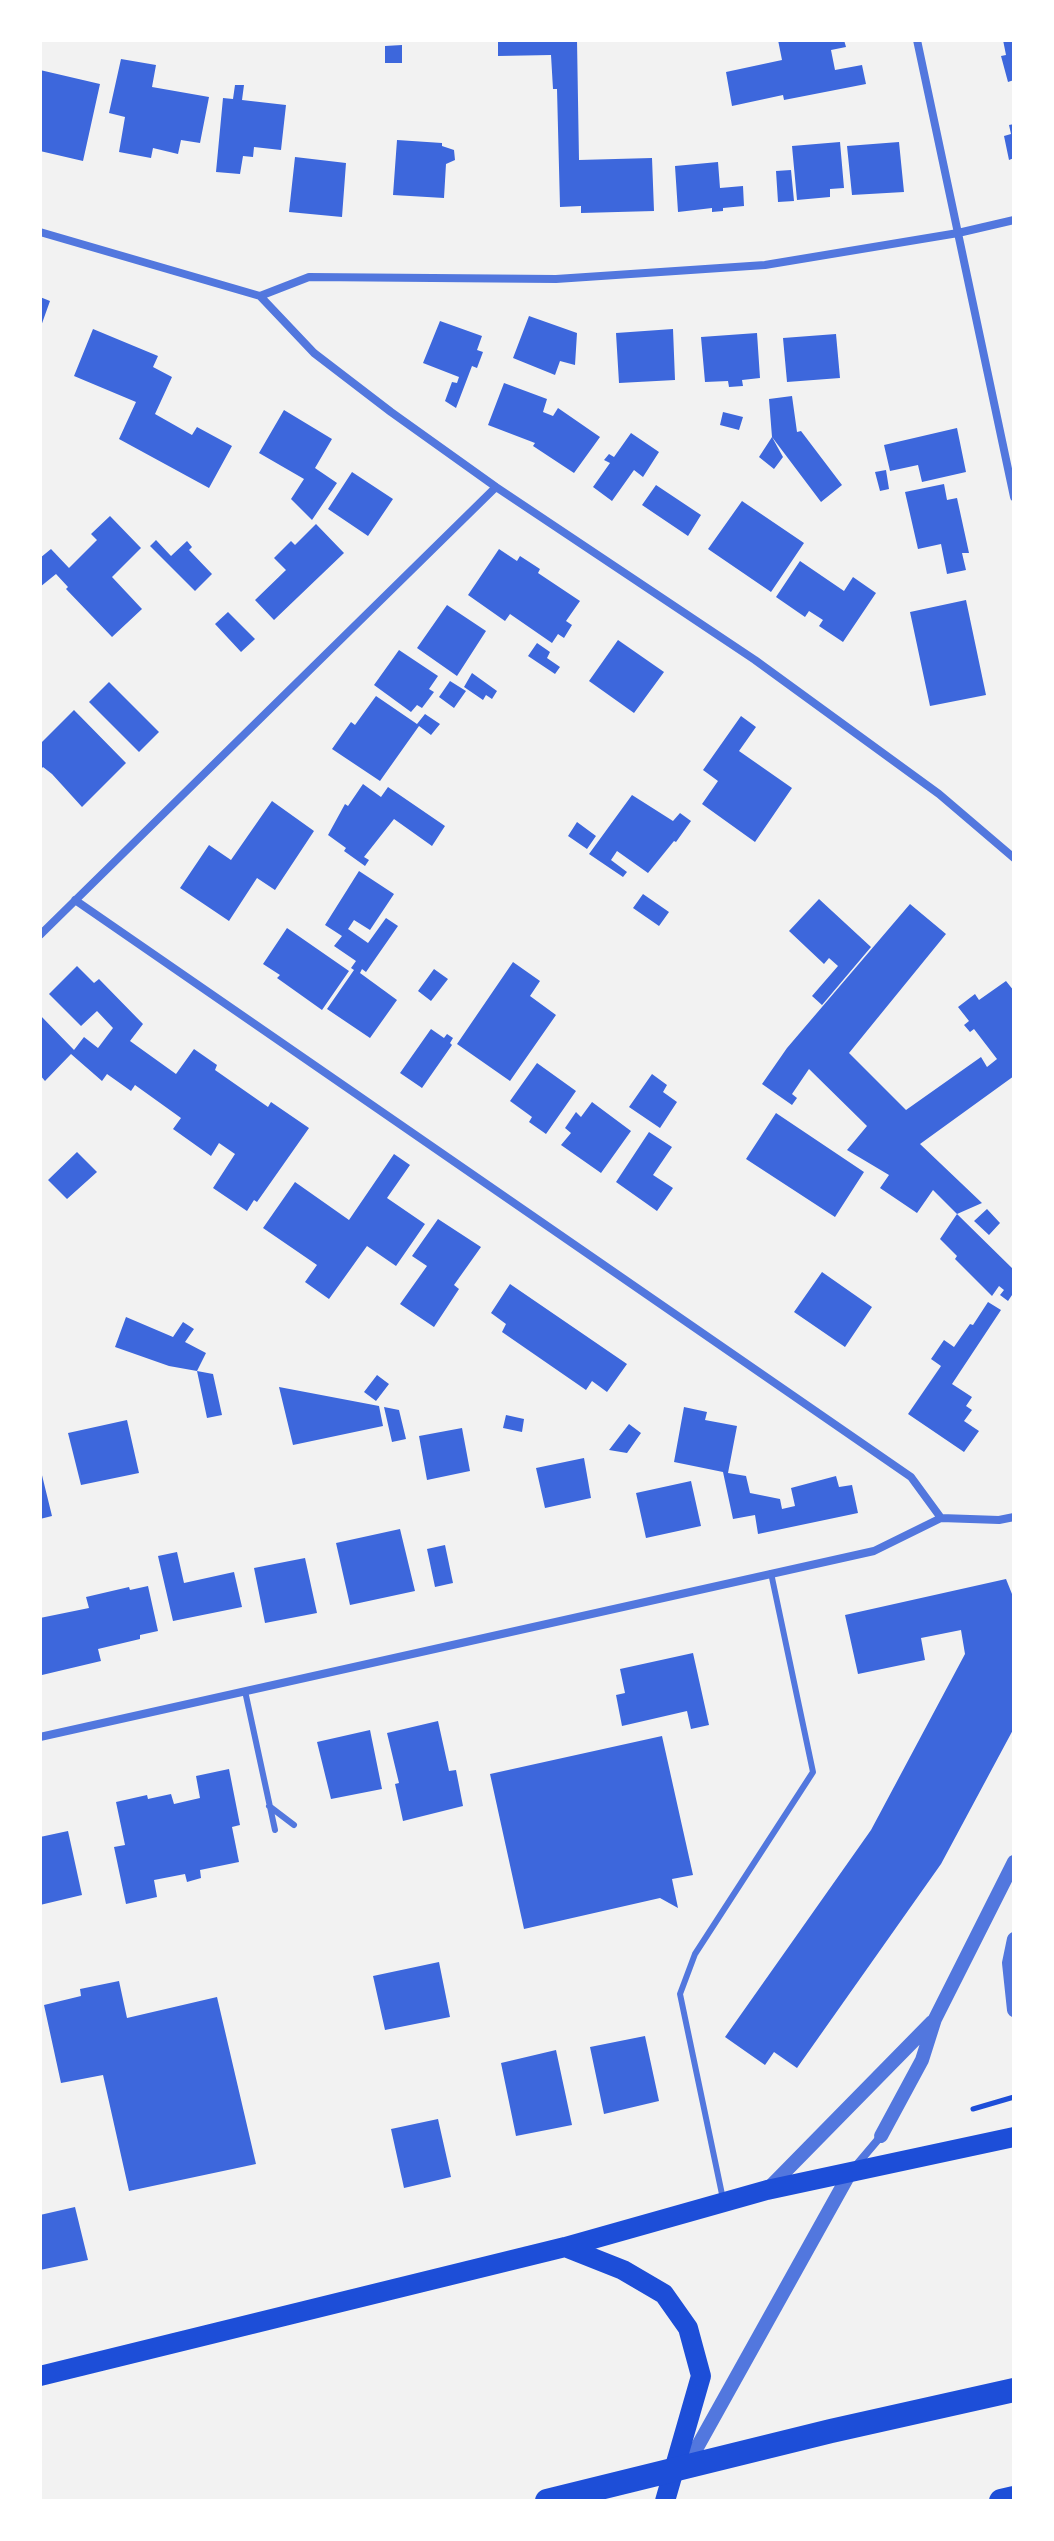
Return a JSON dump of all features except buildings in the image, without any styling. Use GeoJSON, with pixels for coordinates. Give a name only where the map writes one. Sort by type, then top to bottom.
{"type":"FeatureCollection","features":[{"type":"Feature","properties":{"kind":"highway"},"geometry":{"type":"LineString","coordinates":[[547,2501],[831,2431],[1014,2390]]}},
{"type":"Feature","properties":{"kind":"highway"},"geometry":{"type":"LineString","coordinates":[[1001,2501],[1014,2498]]}},
{"type":"Feature","properties":{"kind":"main road"},"geometry":{"type":"LineString","coordinates":[[40,2376],[565,2247],[767,2190],[1014,2137]]}},
{"type":"Feature","properties":{"kind":"main road"},"geometry":{"type":"LineString","coordinates":[[565,2247],[623,2270],[664,2294],[688,2328],[701,2376],[666,2501]]}},
{"type":"Feature","properties":{"kind":"street"},"geometry":{"type":"LineString","coordinates":[[917,40],[1014,497]]}},
{"type":"Feature","properties":{"kind":"street"},"geometry":{"type":"LineString","coordinates":[[260,296],[309,277],[556,279],[765,265],[958,233],[1014,220]]}},
{"type":"Feature","properties":{"kind":"street"},"geometry":{"type":"LineString","coordinates":[[40,232],[260,296],[314,353],[391,412],[496,487],[755,660],[939,794],[1014,858]]}},
{"type":"Feature","properties":{"kind":"street"},"geometry":{"type":"LineString","coordinates":[[40,935],[496,487]]}},
{"type":"Feature","properties":{"kind":"street"},"geometry":{"type":"LineString","coordinates":[[75,900],[911,1477],[941,1518]]}},
{"type":"Feature","properties":{"kind":"street"},"geometry":{"type":"LineString","coordinates":[[40,1737],[874,1551],[941,1518],[999,1520],[1014,1517]]}},
{"type":"Feature","properties":{"kind":"street"},"geometry":{"type":"LineString","coordinates":[[666,2501],[851,2171],[881,2136],[922,2060],[935,2019],[1014,1862]]}},
{"type":"Feature","properties":{"kind":"street"},"geometry":{"type":"LineString","coordinates":[[1014,1939],[1009,1963],[1014,2010]]}},
{"type":"Feature","properties":{"kind":"street"},"geometry":{"type":"LineString","coordinates":[[767,2190],[935,2019]]}},
{"type":"Feature","properties":{"kind":"lane"},"geometry":{"type":"LineString","coordinates":[[723,2203],[680,1994],[695,1954],[813,1772],[771,1573]]}},
{"type":"Feature","properties":{"kind":"lane"},"geometry":{"type":"LineString","coordinates":[[245,1691],[275,1830]]}},
{"type":"Feature","properties":{"kind":"lane"},"geometry":{"type":"LineString","coordinates":[[269,1806],[294,1825]]}}]}
